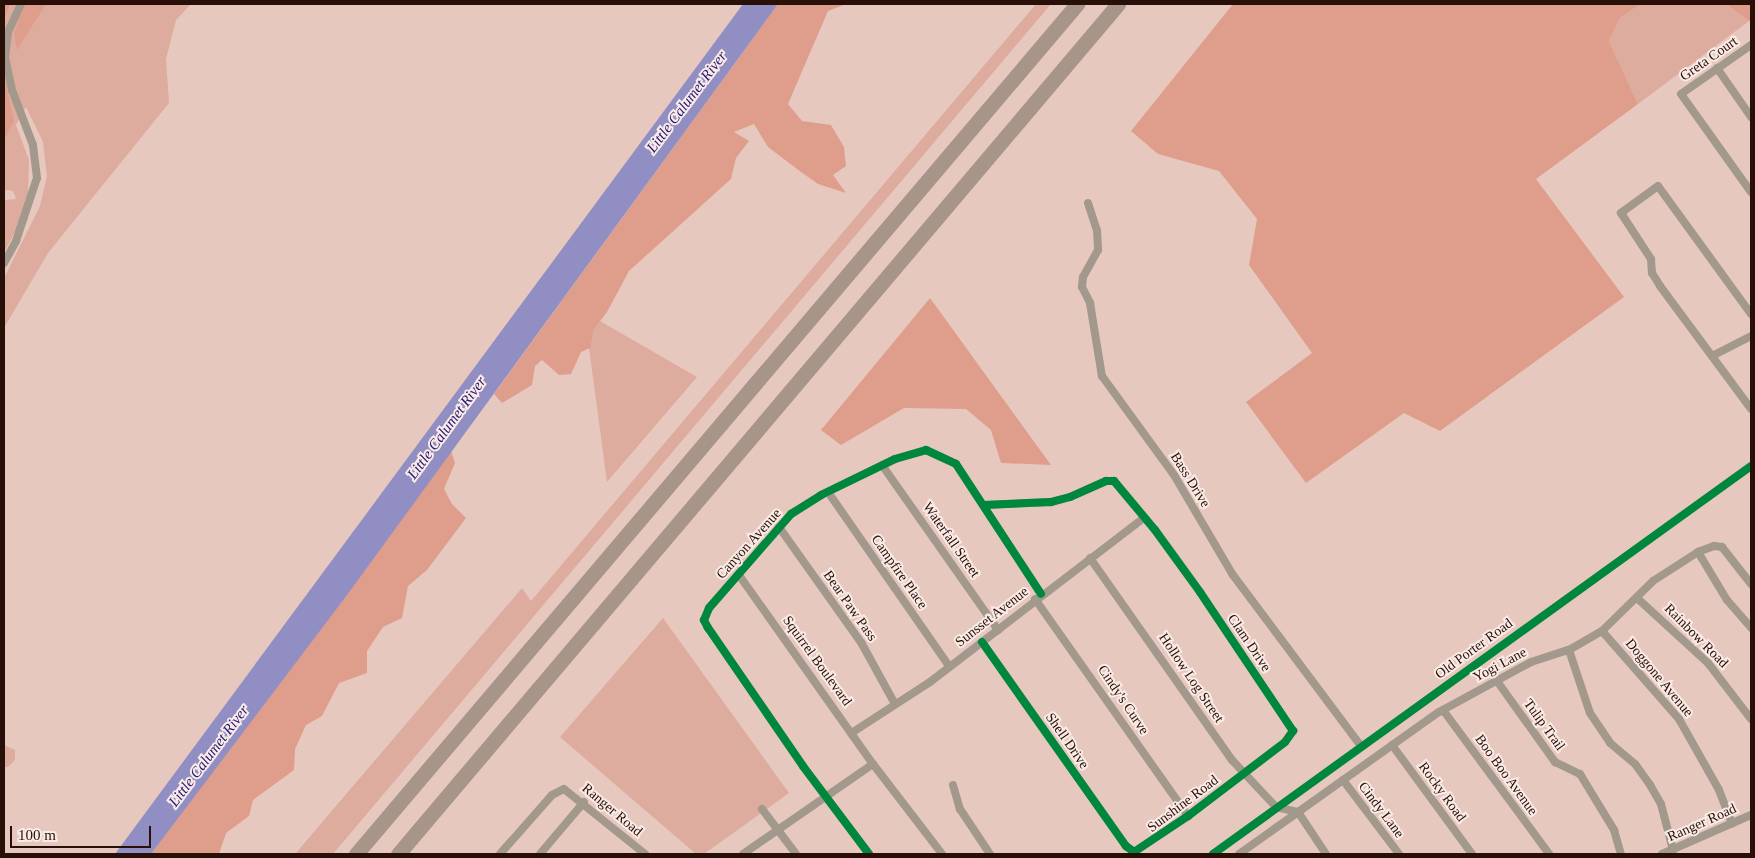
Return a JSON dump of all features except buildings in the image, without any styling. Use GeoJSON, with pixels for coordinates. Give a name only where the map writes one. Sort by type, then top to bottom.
{"type":"FeatureCollection","features":[{"type":"Feature","properties":{"kind":"highway"},"geometry":{"type":"LineString","coordinates":[[356,854],[1077,4]]}},
{"type":"Feature","properties":{"kind":"highway"},"geometry":{"type":"LineString","coordinates":[[398,854],[1118,4]]}},
{"type":"Feature","properties":{"kind":"street"},"geometry":{"type":"LineString","coordinates":[[4,263],[16,241],[36,178],[33,144],[12,90],[5,57],[8,32],[21,4]]}},
{"type":"Feature","properties":{"kind":"street","name":"Greta Court"},"geometry":{"type":"LineString","coordinates":[[1751,45],[1681,94],[1751,192]]}},
{"type":"Feature","properties":{"kind":"street"},"geometry":{"type":"LineString","coordinates":[[1717,68],[1751,117]]}},
{"type":"Feature","properties":{"kind":"street"},"geometry":{"type":"LineString","coordinates":[[1751,314],[1658,186],[1621,213],[1651,260],[1652,273],[1660,286],[1751,409]]}},
{"type":"Feature","properties":{"kind":"street","name":"Bass Drive"},"geometry":{"type":"LineString","coordinates":[[1088,203],[1096,230],[1098,250],[1083,277],[1082,287],[1090,303],[1102,376],[1174,475],[1233,575],[1361,746]]}},
{"type":"Feature","properties":{"kind":"street"},"geometry":{"type":"LineString","coordinates":[[1712,356],[1751,336]]}},
{"type":"Feature","properties":{"kind":"street","name":"Canyon Avenue"},"geometry":{"type":"LineString","coordinates":[[869,854],[826,798],[706,624],[709,608],[791,514],[828,492],[882,465],[926,450],[940,454],[956,464],[984,505]]}},
{"type":"Feature","properties":{"kind":"street","name":"Waterfall Street"},"geometry":{"type":"LineString","coordinates":[[882,465],[998,630]]}},
{"type":"Feature","properties":{"kind":"street","name":"Old Porter Road"},"geometry":{"type":"LineString","coordinates":[[1213,854],[1751,466]]}},
{"type":"Feature","properties":{"kind":"street"},"geometry":{"type":"LineString","coordinates":[[984,505],[1051,502],[1070,497],[1106,480],[1120,486],[1144,518]]}},
{"type":"Feature","properties":{"kind":"street","name":"Campfire Place"},"geometry":{"type":"LineString","coordinates":[[828,492],[949,666]]}},
{"type":"Feature","properties":{"kind":"street","name":"Cindy's Curve"},"geometry":{"type":"LineString","coordinates":[[984,505],[1038,596],[1188,816]]}},
{"type":"Feature","properties":{"kind":"street","name":"Sunsset Avenue"},"geometry":{"type":"LineString","coordinates":[[853,732],[982,642],[1038,596],[1144,518]]}},
{"type":"Feature","properties":{"kind":"street","name":"Clam Drive"},"geometry":{"type":"LineString","coordinates":[[1144,518],[1200,592],[1292,727],[1289,739],[1244,773]]}},
{"type":"Feature","properties":{"kind":"street","name":"Bear Paw Pass"},"geometry":{"type":"LineString","coordinates":[[779,527],[862,644],[895,704]]}},
{"type":"Feature","properties":{"kind":"street"},"geometry":{"type":"LineString","coordinates":[[1751,584],[1722,547],[1714,546],[1698,552],[1727,600],[1751,628]]}},
{"type":"Feature","properties":{"kind":"street","name":"Yogi Lane"},"geometry":{"type":"LineString","coordinates":[[1239,854],[1248,852],[1298,812],[1443,710],[1530,662],[1569,650],[1602,631],[1653,581],[1698,552]]}},
{"type":"Feature","properties":{"kind":"street","name":"Hollow Log Street"},"geometry":{"type":"LineString","coordinates":[[1090,558],[1194,707],[1244,773],[1276,807]]}},
{"type":"Feature","properties":{"kind":"street","name":"Squirrel Boulevard"},"geometry":{"type":"LineString","coordinates":[[739,574],[853,732],[873,764]]}},
{"type":"Feature","properties":{"kind":"street","name":"Rainbow Road"},"geometry":{"type":"LineString","coordinates":[[1637,598],[1708,662],[1751,720]]}},
{"type":"Feature","properties":{"kind":"street","name":"Doggone Avenue"},"geometry":{"type":"LineString","coordinates":[[1602,631],[1678,718],[1719,790],[1732,824]]}},
{"type":"Feature","properties":{"kind":"street","name":"Shell Drive"},"geometry":{"type":"LineString","coordinates":[[982,642],[1126,846],[1134,852]]}},
{"type":"Feature","properties":{"kind":"street"},"geometry":{"type":"LineString","coordinates":[[1569,650],[1590,713],[1610,743],[1635,764],[1661,804],[1673,850]]}},
{"type":"Feature","properties":{"kind":"street","name":"Tulip Trail"},"geometry":{"type":"LineString","coordinates":[[1496,681],[1555,762],[1580,774],[1614,830],[1621,854]]}},
{"type":"Feature","properties":{"kind":"street","name":"Boo Boo Avenue"},"geometry":{"type":"LineString","coordinates":[[1443,710],[1549,854]]}},
{"type":"Feature","properties":{"kind":"street","name":"Rocky Road"},"geometry":{"type":"LineString","coordinates":[[1392,746],[1472,854]]}},
{"type":"Feature","properties":{"kind":"street"},"geometry":{"type":"LineString","coordinates":[[743,854],[873,764],[942,854]]}},
{"type":"Feature","properties":{"kind":"street","name":"Sunshine Road"},"geometry":{"type":"LineString","coordinates":[[1134,852],[1188,816],[1244,773]]}},
{"type":"Feature","properties":{"kind":"street","name":"Cindy Lane"},"geometry":{"type":"LineString","coordinates":[[1343,780],[1399,854]]}},
{"type":"Feature","properties":{"kind":"street"},"geometry":{"type":"LineString","coordinates":[[953,785],[960,809],[990,854]]}},
{"type":"Feature","properties":{"kind":"street","name":"Ranger Road"},"geometry":{"type":"LineString","coordinates":[[500,854],[556,792],[567,790],[584,802],[645,854]]}},
{"type":"Feature","properties":{"kind":"street"},"geometry":{"type":"LineString","coordinates":[[540,854],[584,802]]}},
{"type":"Feature","properties":{"kind":"street"},"geometry":{"type":"LineString","coordinates":[[1276,807],[1298,812],[1326,854]]}},
{"type":"Feature","properties":{"kind":"street"},"geometry":{"type":"LineString","coordinates":[[762,809],[796,854]]}},
{"type":"Feature","properties":{"kind":"street","name":"Ranger Road"},"geometry":{"type":"LineString","coordinates":[[1662,854],[1751,815]]}},
{"type":"Feature","properties":{"kind":"shaded area"},"geometry":{"type":"Polygon","coordinates":[[[4,4],[191,4],[176,20],[166,59],[169,103],[48,253],[4,328],[4,278],[40,206],[47,176],[43,142],[26,107],[16,125],[29,160],[28,195],[17,228],[4,253],[4,200],[16,199],[13,191],[4,190],[4,4]]]}},
{"type":"Feature","properties":{"kind":"shaded area"},"geometry":{"type":"Polygon","coordinates":[[[4,4],[46,4],[17,50],[14,34],[23,6],[10,5],[4,19],[4,4]]]}},
{"type":"Feature","properties":{"kind":"shaded area"},"geometry":{"type":"Polygon","coordinates":[[[778,4],[846,4],[828,11],[788,104],[802,121],[831,125],[844,147],[846,166],[833,175],[846,193],[818,184],[801,172],[768,147],[754,124],[734,132],[749,141],[736,158],[731,179],[629,271],[607,312],[594,329],[590,348],[581,352],[571,374],[559,375],[542,360],[535,366],[532,385],[502,403],[494,394],[778,4]]]}},
{"type":"Feature","properties":{"kind":"shaded area"},"geometry":{"type":"Polygon","coordinates":[[[1036,4],[1051,4],[333,854],[295,854],[522,588],[531,601],[1036,4]]]}},
{"type":"Feature","properties":{"kind":"shaded area"},"geometry":{"type":"Polygon","coordinates":[[[1233,4],[1641,4],[1620,18],[1609,41],[1638,104],[1536,179],[1624,297],[1440,431],[1404,413],[1306,483],[1246,402],[1312,353],[1249,265],[1257,219],[1219,171],[1158,154],[1131,131],[1233,4]]]}},
{"type":"Feature","properties":{"kind":"shaded area"},"geometry":{"type":"Polygon","coordinates":[[[1641,4],[1726,4],[1749,21],[1638,104],[1609,41],[1620,18],[1641,4]]]}},
{"type":"Feature","properties":{"kind":"shaded area"},"geometry":{"type":"Polygon","coordinates":[[[1726,4],[1751,4],[1751,20],[1749,21],[1726,4]]]}},
{"type":"Feature","properties":{"kind":"shaded area"},"geometry":{"type":"Polygon","coordinates":[[[4,76],[14,121],[4,140],[4,76]]]}},
{"type":"Feature","properties":{"kind":"shaded area"},"geometry":{"type":"Polygon","coordinates":[[[930,298],[1051,465],[1001,463],[991,430],[966,409],[904,408],[841,445],[821,430],[930,298]]]}},
{"type":"Feature","properties":{"kind":"shaded area"},"geometry":{"type":"Polygon","coordinates":[[[600,321],[697,377],[607,482],[589,348],[594,329],[600,321]]]}},
{"type":"Feature","properties":{"kind":"shaded area"},"geometry":{"type":"Polygon","coordinates":[[[451,451],[455,463],[444,489],[452,504],[466,518],[427,570],[408,586],[402,618],[383,627],[367,651],[367,673],[339,683],[322,716],[306,725],[295,749],[294,770],[253,800],[249,816],[226,833],[219,854],[151,854],[451,451]]]}},
{"type":"Feature","properties":{"kind":"shaded area"},"geometry":{"type":"Polygon","coordinates":[[[663,618],[789,793],[704,854],[696,854],[560,737],[663,618]]]}},
{"type":"Feature","properties":{"kind":"shaded area"},"geometry":{"type":"Polygon","coordinates":[[[4,745],[15,750],[15,760],[8,767],[4,767],[4,745]]]}},
{"type":"Feature","properties":{"kind":"water","name":"Little Calumet River"},"geometry":{"type":"Polygon","coordinates":[[[743,4],[778,4],[347,595],[151,854],[115,854],[743,4]]]}},
{"type":"Feature","properties":{"kind":"cycle path"},"geometry":{"type":"LineString","coordinates":[[869,854],[803,766],[708,628],[704,620],[709,608],[791,514],[821,495],[895,459],[926,450],[956,464],[1041,594]]}},
{"type":"Feature","properties":{"kind":"cycle path"},"geometry":{"type":"LineString","coordinates":[[1213,854],[1751,466]]}},
{"type":"Feature","properties":{"kind":"cycle path"},"geometry":{"type":"LineString","coordinates":[[982,642],[1126,846],[1134,852],[1188,816],[1285,742],[1293,731],[1200,592],[1155,530],[1114,481],[1106,481],[1070,497],[1051,502],[984,505]]}}]}
